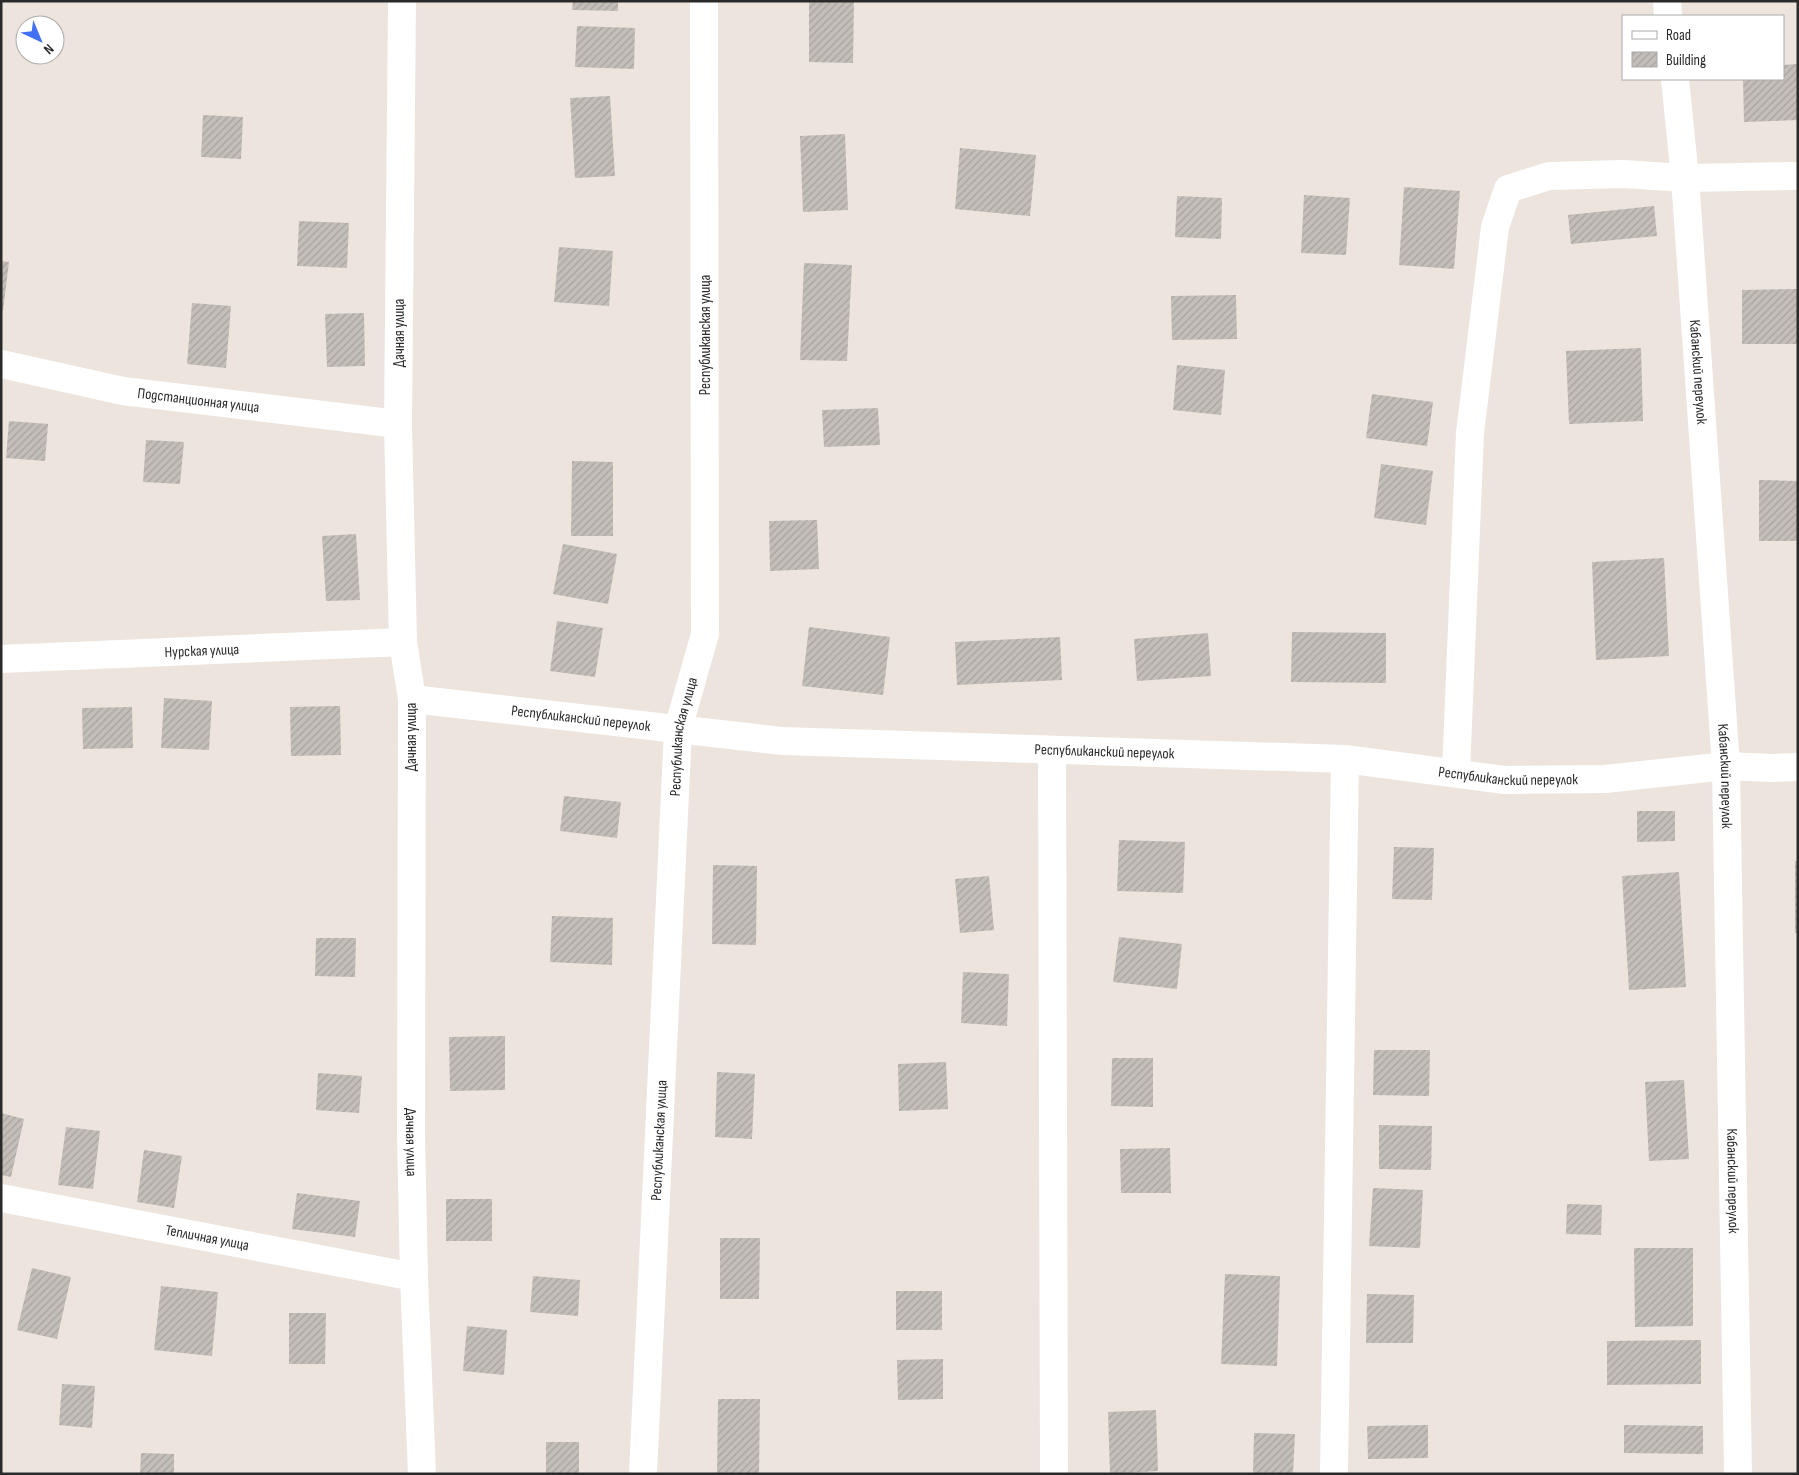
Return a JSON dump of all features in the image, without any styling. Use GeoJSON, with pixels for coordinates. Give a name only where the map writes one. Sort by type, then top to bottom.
{"type":"FeatureCollection","features":[{"type":"Feature","properties":{"kind":"street","name":"Дачная улица"},"geometry":{"type":"LineString","coordinates":[[402,1],[398,424],[403,642],[412,699],[411,1136],[414,1277],[422,1474]]}},
{"type":"Feature","properties":{"kind":"street","name":"Республиканская улица"},"geometry":{"type":"LineString","coordinates":[[643,1474],[678,729],[705,634],[704,1]]}},
{"type":"Feature","properties":{"kind":"street"},"geometry":{"type":"LineString","coordinates":[[1667,1],[1668,15]]}},
{"type":"Feature","properties":{"kind":"street","name":"Кабанский переулок"},"geometry":{"type":"LineString","coordinates":[[1675,80],[1685,178],[1726,766],[1738,1474]]}},
{"type":"Feature","properties":{"kind":"street"},"geometry":{"type":"LineString","coordinates":[[1456,772],[1470,433],[1495,227],[1508,189],[1549,176],[1623,174],[1685,178],[1798,176]]}},
{"type":"Feature","properties":{"kind":"street","name":"Подстанционная улица"},"geometry":{"type":"LineString","coordinates":[[1,364],[123,391],[398,424]]}},
{"type":"Feature","properties":{"kind":"street","name":"Нурская улица"},"geometry":{"type":"LineString","coordinates":[[1,659],[403,642]]}},
{"type":"Feature","properties":{"kind":"street","name":"Республиканский переулок"},"geometry":{"type":"LineString","coordinates":[[412,699],[782,741],[1345,759],[1456,772],[1504,780],[1605,779],[1726,766],[1798,767]]}},
{"type":"Feature","properties":{"kind":"street"},"geometry":{"type":"LineString","coordinates":[[1052,750],[1054,1474]]}},
{"type":"Feature","properties":{"kind":"street"},"geometry":{"type":"LineString","coordinates":[[1334,1474],[1345,759]]}},
{"type":"Feature","properties":{"kind":"street","name":"Тепличная улица"},"geometry":{"type":"LineString","coordinates":[[1,1198],[414,1277]]}},
{"type":"Feature","properties":{"kind":"building"},"geometry":{"type":"Polygon","coordinates":[[[573,1],[618,1],[618,11],[572,10],[573,1]]]}},
{"type":"Feature","properties":{"kind":"building"},"geometry":{"type":"Polygon","coordinates":[[[809,1],[854,1],[853,63],[809,62],[809,1]]]}},
{"type":"Feature","properties":{"kind":"building"},"geometry":{"type":"Polygon","coordinates":[[[577,26],[635,28],[634,69],[575,67],[577,26]]]}},
{"type":"Feature","properties":{"kind":"building"},"geometry":{"type":"Polygon","coordinates":[[[1798,64],[1798,120],[1744,122],[1743,80],[1784,80],[1784,65],[1798,64]]]}},
{"type":"Feature","properties":{"kind":"building"},"geometry":{"type":"Polygon","coordinates":[[[610,96],[615,176],[575,178],[570,98],[610,96]]]}},
{"type":"Feature","properties":{"kind":"building"},"geometry":{"type":"Polygon","coordinates":[[[203,115],[243,117],[241,159],[201,157],[203,115]]]}},
{"type":"Feature","properties":{"kind":"building"},"geometry":{"type":"Polygon","coordinates":[[[845,134],[848,210],[803,212],[800,136],[845,134]]]}},
{"type":"Feature","properties":{"kind":"building"},"geometry":{"type":"Polygon","coordinates":[[[960,148],[1036,155],[1030,216],[955,209],[960,148]]]}},
{"type":"Feature","properties":{"kind":"building"},"geometry":{"type":"Polygon","coordinates":[[[1404,187],[1460,191],[1454,269],[1399,265],[1404,187]]]}},
{"type":"Feature","properties":{"kind":"building"},"geometry":{"type":"Polygon","coordinates":[[[1304,195],[1350,198],[1346,255],[1301,253],[1304,195]]]}},
{"type":"Feature","properties":{"kind":"building"},"geometry":{"type":"Polygon","coordinates":[[[1177,196],[1222,198],[1221,239],[1175,237],[1177,196]]]}},
{"type":"Feature","properties":{"kind":"building"},"geometry":{"type":"Polygon","coordinates":[[[1654,206],[1657,236],[1571,244],[1568,215],[1654,206]]]}},
{"type":"Feature","properties":{"kind":"building"},"geometry":{"type":"Polygon","coordinates":[[[299,221],[349,223],[347,268],[297,266],[299,221]]]}},
{"type":"Feature","properties":{"kind":"building"},"geometry":{"type":"Polygon","coordinates":[[[559,247],[613,251],[609,306],[554,302],[559,247]]]}},
{"type":"Feature","properties":{"kind":"building"},"geometry":{"type":"Polygon","coordinates":[[[1,261],[9,262],[3,311],[1,311],[1,261]]]}},
{"type":"Feature","properties":{"kind":"building"},"geometry":{"type":"Polygon","coordinates":[[[804,263],[852,265],[847,361],[800,360],[804,263]]]}},
{"type":"Feature","properties":{"kind":"building"},"geometry":{"type":"Polygon","coordinates":[[[1798,289],[1798,344],[1742,344],[1742,290],[1798,289]]]}},
{"type":"Feature","properties":{"kind":"building"},"geometry":{"type":"Polygon","coordinates":[[[1236,295],[1237,339],[1172,340],[1171,296],[1236,295]]]}},
{"type":"Feature","properties":{"kind":"building"},"geometry":{"type":"Polygon","coordinates":[[[192,303],[231,306],[226,368],[187,364],[192,303]]]}},
{"type":"Feature","properties":{"kind":"building"},"geometry":{"type":"Polygon","coordinates":[[[364,313],[365,366],[327,367],[325,314],[364,313]]]}},
{"type":"Feature","properties":{"kind":"building"},"geometry":{"type":"Polygon","coordinates":[[[1641,348],[1643,421],[1569,424],[1566,351],[1641,348]]]}},
{"type":"Feature","properties":{"kind":"building"},"geometry":{"type":"Polygon","coordinates":[[[1177,365],[1225,370],[1221,415],[1173,410],[1177,365]]]}},
{"type":"Feature","properties":{"kind":"building"},"geometry":{"type":"Polygon","coordinates":[[[1372,394],[1433,402],[1427,446],[1366,438],[1372,394]]]}},
{"type":"Feature","properties":{"kind":"building"},"geometry":{"type":"Polygon","coordinates":[[[878,408],[880,445],[824,447],[822,410],[878,408]]]}},
{"type":"Feature","properties":{"kind":"building"},"geometry":{"type":"Polygon","coordinates":[[[9,421],[48,424],[45,461],[6,458],[9,421]]]}},
{"type":"Feature","properties":{"kind":"building"},"geometry":{"type":"Polygon","coordinates":[[[146,440],[184,442],[180,484],[143,482],[146,440]]]}},
{"type":"Feature","properties":{"kind":"building"},"geometry":{"type":"Polygon","coordinates":[[[572,461],[613,462],[613,536],[571,536],[572,461]]]}},
{"type":"Feature","properties":{"kind":"building"},"geometry":{"type":"Polygon","coordinates":[[[1381,464],[1433,471],[1426,525],[1374,518],[1381,464]]]}},
{"type":"Feature","properties":{"kind":"building"},"geometry":{"type":"Polygon","coordinates":[[[1759,480],[1798,481],[1798,541],[1759,541],[1759,480]]]}},
{"type":"Feature","properties":{"kind":"building"},"geometry":{"type":"Polygon","coordinates":[[[817,520],[819,569],[770,571],[769,521],[817,520]]]}},
{"type":"Feature","properties":{"kind":"building"},"geometry":{"type":"Polygon","coordinates":[[[356,534],[360,600],[326,601],[322,536],[356,534]]]}},
{"type":"Feature","properties":{"kind":"building"},"geometry":{"type":"Polygon","coordinates":[[[563,544],[617,554],[608,604],[553,594],[563,544]]]}},
{"type":"Feature","properties":{"kind":"building"},"geometry":{"type":"Polygon","coordinates":[[[1664,558],[1669,656],[1596,660],[1592,562],[1664,558]]]}},
{"type":"Feature","properties":{"kind":"building"},"geometry":{"type":"Polygon","coordinates":[[[557,621],[603,628],[595,677],[550,671],[557,621]]]}},
{"type":"Feature","properties":{"kind":"building"},"geometry":{"type":"Polygon","coordinates":[[[809,627],[890,637],[883,695],[802,686],[809,627]]]}},
{"type":"Feature","properties":{"kind":"building"},"geometry":{"type":"Polygon","coordinates":[[[1292,632],[1386,633],[1386,683],[1291,682],[1292,632]]]}},
{"type":"Feature","properties":{"kind":"building"},"geometry":{"type":"Polygon","coordinates":[[[1208,633],[1211,676],[1137,681],[1134,639],[1208,633]]]}},
{"type":"Feature","properties":{"kind":"building"},"geometry":{"type":"Polygon","coordinates":[[[1060,637],[1062,680],[957,685],[955,642],[1060,637]]]}},
{"type":"Feature","properties":{"kind":"building"},"geometry":{"type":"Polygon","coordinates":[[[164,698],[212,701],[209,750],[161,748],[164,698]]]}},
{"type":"Feature","properties":{"kind":"building"},"geometry":{"type":"Polygon","coordinates":[[[340,706],[341,755],[291,756],[290,707],[340,706]]]}},
{"type":"Feature","properties":{"kind":"building"},"geometry":{"type":"Polygon","coordinates":[[[132,707],[133,748],[83,749],[82,708],[132,707]]]}},
{"type":"Feature","properties":{"kind":"building"},"geometry":{"type":"Polygon","coordinates":[[[564,796],[621,802],[617,838],[560,831],[564,796]]]}},
{"type":"Feature","properties":{"kind":"building"},"geometry":{"type":"Polygon","coordinates":[[[1637,811],[1675,811],[1675,841],[1637,842],[1637,811]]]}},
{"type":"Feature","properties":{"kind":"building"},"geometry":{"type":"Polygon","coordinates":[[[1119,840],[1185,842],[1183,893],[1117,891],[1119,840]]]}},
{"type":"Feature","properties":{"kind":"building"},"geometry":{"type":"Polygon","coordinates":[[[1394,847],[1434,848],[1432,900],[1392,899],[1394,847]]]}},
{"type":"Feature","properties":{"kind":"building"},"geometry":{"type":"Polygon","coordinates":[[[1795,861],[1798,861],[1798,933],[1795,933],[1795,861]]]}},
{"type":"Feature","properties":{"kind":"building"},"geometry":{"type":"Polygon","coordinates":[[[713,865],[757,866],[756,945],[712,944],[713,865]]]}},
{"type":"Feature","properties":{"kind":"building"},"geometry":{"type":"Polygon","coordinates":[[[1679,872],[1686,987],[1629,990],[1622,876],[1679,872]]]}},
{"type":"Feature","properties":{"kind":"building"},"geometry":{"type":"Polygon","coordinates":[[[989,876],[994,930],[960,933],[955,879],[989,876]]]}},
{"type":"Feature","properties":{"kind":"building"},"geometry":{"type":"Polygon","coordinates":[[[552,916],[613,918],[612,965],[550,962],[552,916]]]}},
{"type":"Feature","properties":{"kind":"building"},"geometry":{"type":"Polygon","coordinates":[[[1119,937],[1182,944],[1177,989],[1113,982],[1119,937]]]}},
{"type":"Feature","properties":{"kind":"building"},"geometry":{"type":"Polygon","coordinates":[[[316,938],[356,938],[355,977],[315,976],[316,938]]]}},
{"type":"Feature","properties":{"kind":"building"},"geometry":{"type":"Polygon","coordinates":[[[963,972],[1009,974],[1007,1026],[961,1023],[963,972]]]}},
{"type":"Feature","properties":{"kind":"building"},"geometry":{"type":"Polygon","coordinates":[[[505,1036],[505,1090],[450,1091],[449,1037],[505,1036]]]}},
{"type":"Feature","properties":{"kind":"building"},"geometry":{"type":"Polygon","coordinates":[[[1374,1050],[1430,1050],[1429,1096],[1373,1095],[1374,1050]]]}},
{"type":"Feature","properties":{"kind":"building"},"geometry":{"type":"Polygon","coordinates":[[[1112,1058],[1153,1058],[1153,1107],[1111,1106],[1112,1058]]]}},
{"type":"Feature","properties":{"kind":"building"},"geometry":{"type":"Polygon","coordinates":[[[946,1062],[948,1109],[899,1111],[898,1064],[946,1062]]]}},
{"type":"Feature","properties":{"kind":"building"},"geometry":{"type":"Polygon","coordinates":[[[717,1072],[755,1074],[752,1139],[715,1137],[717,1072]]]}},
{"type":"Feature","properties":{"kind":"building"},"geometry":{"type":"Polygon","coordinates":[[[318,1073],[362,1076],[359,1113],[316,1110],[318,1073]]]}},
{"type":"Feature","properties":{"kind":"building"},"geometry":{"type":"Polygon","coordinates":[[[1684,1080],[1689,1159],[1649,1161],[1645,1082],[1684,1080]]]}},
{"type":"Feature","properties":{"kind":"building"},"geometry":{"type":"Polygon","coordinates":[[[1,1113],[24,1119],[11,1177],[1,1175],[1,1113]]]}},
{"type":"Feature","properties":{"kind":"building"},"geometry":{"type":"Polygon","coordinates":[[[1379,1125],[1432,1126],[1431,1170],[1379,1169],[1379,1125]]]}},
{"type":"Feature","properties":{"kind":"building"},"geometry":{"type":"Polygon","coordinates":[[[66,1127],[100,1131],[93,1189],[58,1185],[66,1127]]]}},
{"type":"Feature","properties":{"kind":"building"},"geometry":{"type":"Polygon","coordinates":[[[1170,1148],[1171,1193],[1121,1193],[1120,1149],[1170,1148]]]}},
{"type":"Feature","properties":{"kind":"building"},"geometry":{"type":"Polygon","coordinates":[[[144,1150],[182,1156],[174,1208],[137,1202],[144,1150]]]}},
{"type":"Feature","properties":{"kind":"building"},"geometry":{"type":"Polygon","coordinates":[[[1373,1188],[1423,1190],[1420,1248],[1369,1246],[1373,1188]]]}},
{"type":"Feature","properties":{"kind":"building"},"geometry":{"type":"Polygon","coordinates":[[[297,1193],[360,1201],[355,1237],[292,1229],[297,1193]]]}},
{"type":"Feature","properties":{"kind":"building"},"geometry":{"type":"Polygon","coordinates":[[[446,1199],[492,1199],[492,1241],[446,1241],[446,1199]]]}},
{"type":"Feature","properties":{"kind":"building"},"geometry":{"type":"Polygon","coordinates":[[[1567,1204],[1602,1205],[1601,1235],[1566,1234],[1567,1204]]]}},
{"type":"Feature","properties":{"kind":"building"},"geometry":{"type":"Polygon","coordinates":[[[720,1238],[760,1238],[759,1299],[720,1299],[720,1238]]]}},
{"type":"Feature","properties":{"kind":"building"},"geometry":{"type":"Polygon","coordinates":[[[1634,1248],[1693,1248],[1693,1326],[1635,1327],[1634,1248]]]}},
{"type":"Feature","properties":{"kind":"building"},"geometry":{"type":"Polygon","coordinates":[[[32,1268],[71,1277],[57,1339],[17,1330],[32,1268]]]}},
{"type":"Feature","properties":{"kind":"building"},"geometry":{"type":"Polygon","coordinates":[[[1225,1274],[1280,1276],[1277,1366],[1221,1364],[1225,1274]]]}},
{"type":"Feature","properties":{"kind":"building"},"geometry":{"type":"Polygon","coordinates":[[[533,1276],[580,1280],[578,1316],[530,1312],[533,1276]]]}},
{"type":"Feature","properties":{"kind":"building"},"geometry":{"type":"Polygon","coordinates":[[[161,1286],[218,1292],[212,1356],[154,1350],[161,1286]]]}},
{"type":"Feature","properties":{"kind":"building"},"geometry":{"type":"Polygon","coordinates":[[[896,1291],[942,1291],[942,1330],[896,1330],[896,1291]]]}},
{"type":"Feature","properties":{"kind":"building"},"geometry":{"type":"Polygon","coordinates":[[[1367,1294],[1414,1295],[1413,1343],[1366,1343],[1367,1294]]]}},
{"type":"Feature","properties":{"kind":"building"},"geometry":{"type":"Polygon","coordinates":[[[289,1313],[326,1313],[325,1364],[289,1364],[289,1313]]]}},
{"type":"Feature","properties":{"kind":"building"},"geometry":{"type":"Polygon","coordinates":[[[467,1326],[507,1330],[504,1375],[463,1371],[467,1326]]]}},
{"type":"Feature","properties":{"kind":"building"},"geometry":{"type":"Polygon","coordinates":[[[1701,1340],[1701,1384],[1607,1385],[1607,1341],[1701,1340]]]}},
{"type":"Feature","properties":{"kind":"building"},"geometry":{"type":"Polygon","coordinates":[[[943,1359],[943,1399],[898,1400],[897,1360],[943,1359]]]}},
{"type":"Feature","properties":{"kind":"building"},"geometry":{"type":"Polygon","coordinates":[[[62,1384],[95,1386],[92,1428],[59,1425],[62,1384]]]}},
{"type":"Feature","properties":{"kind":"building"},"geometry":{"type":"Polygon","coordinates":[[[718,1399],[760,1399],[759,1474],[717,1474],[718,1399]]]}},
{"type":"Feature","properties":{"kind":"building"},"geometry":{"type":"Polygon","coordinates":[[[1156,1410],[1158,1471],[1110,1474],[1108,1412],[1156,1410]]]}},
{"type":"Feature","properties":{"kind":"building"},"geometry":{"type":"Polygon","coordinates":[[[1428,1425],[1428,1458],[1368,1459],[1367,1426],[1428,1425]]]}},
{"type":"Feature","properties":{"kind":"building"},"geometry":{"type":"Polygon","coordinates":[[[1624,1425],[1703,1426],[1703,1454],[1624,1453],[1624,1425]]]}},
{"type":"Feature","properties":{"kind":"building"},"geometry":{"type":"Polygon","coordinates":[[[1254,1433],[1295,1434],[1293,1474],[1253,1474],[1254,1433]]]}},
{"type":"Feature","properties":{"kind":"building"},"geometry":{"type":"Polygon","coordinates":[[[546,1442],[579,1442],[579,1474],[546,1474],[546,1442]]]}},
{"type":"Feature","properties":{"kind":"building"},"geometry":{"type":"Polygon","coordinates":[[[141,1453],[174,1454],[174,1474],[140,1474],[141,1453]]]}}]}
